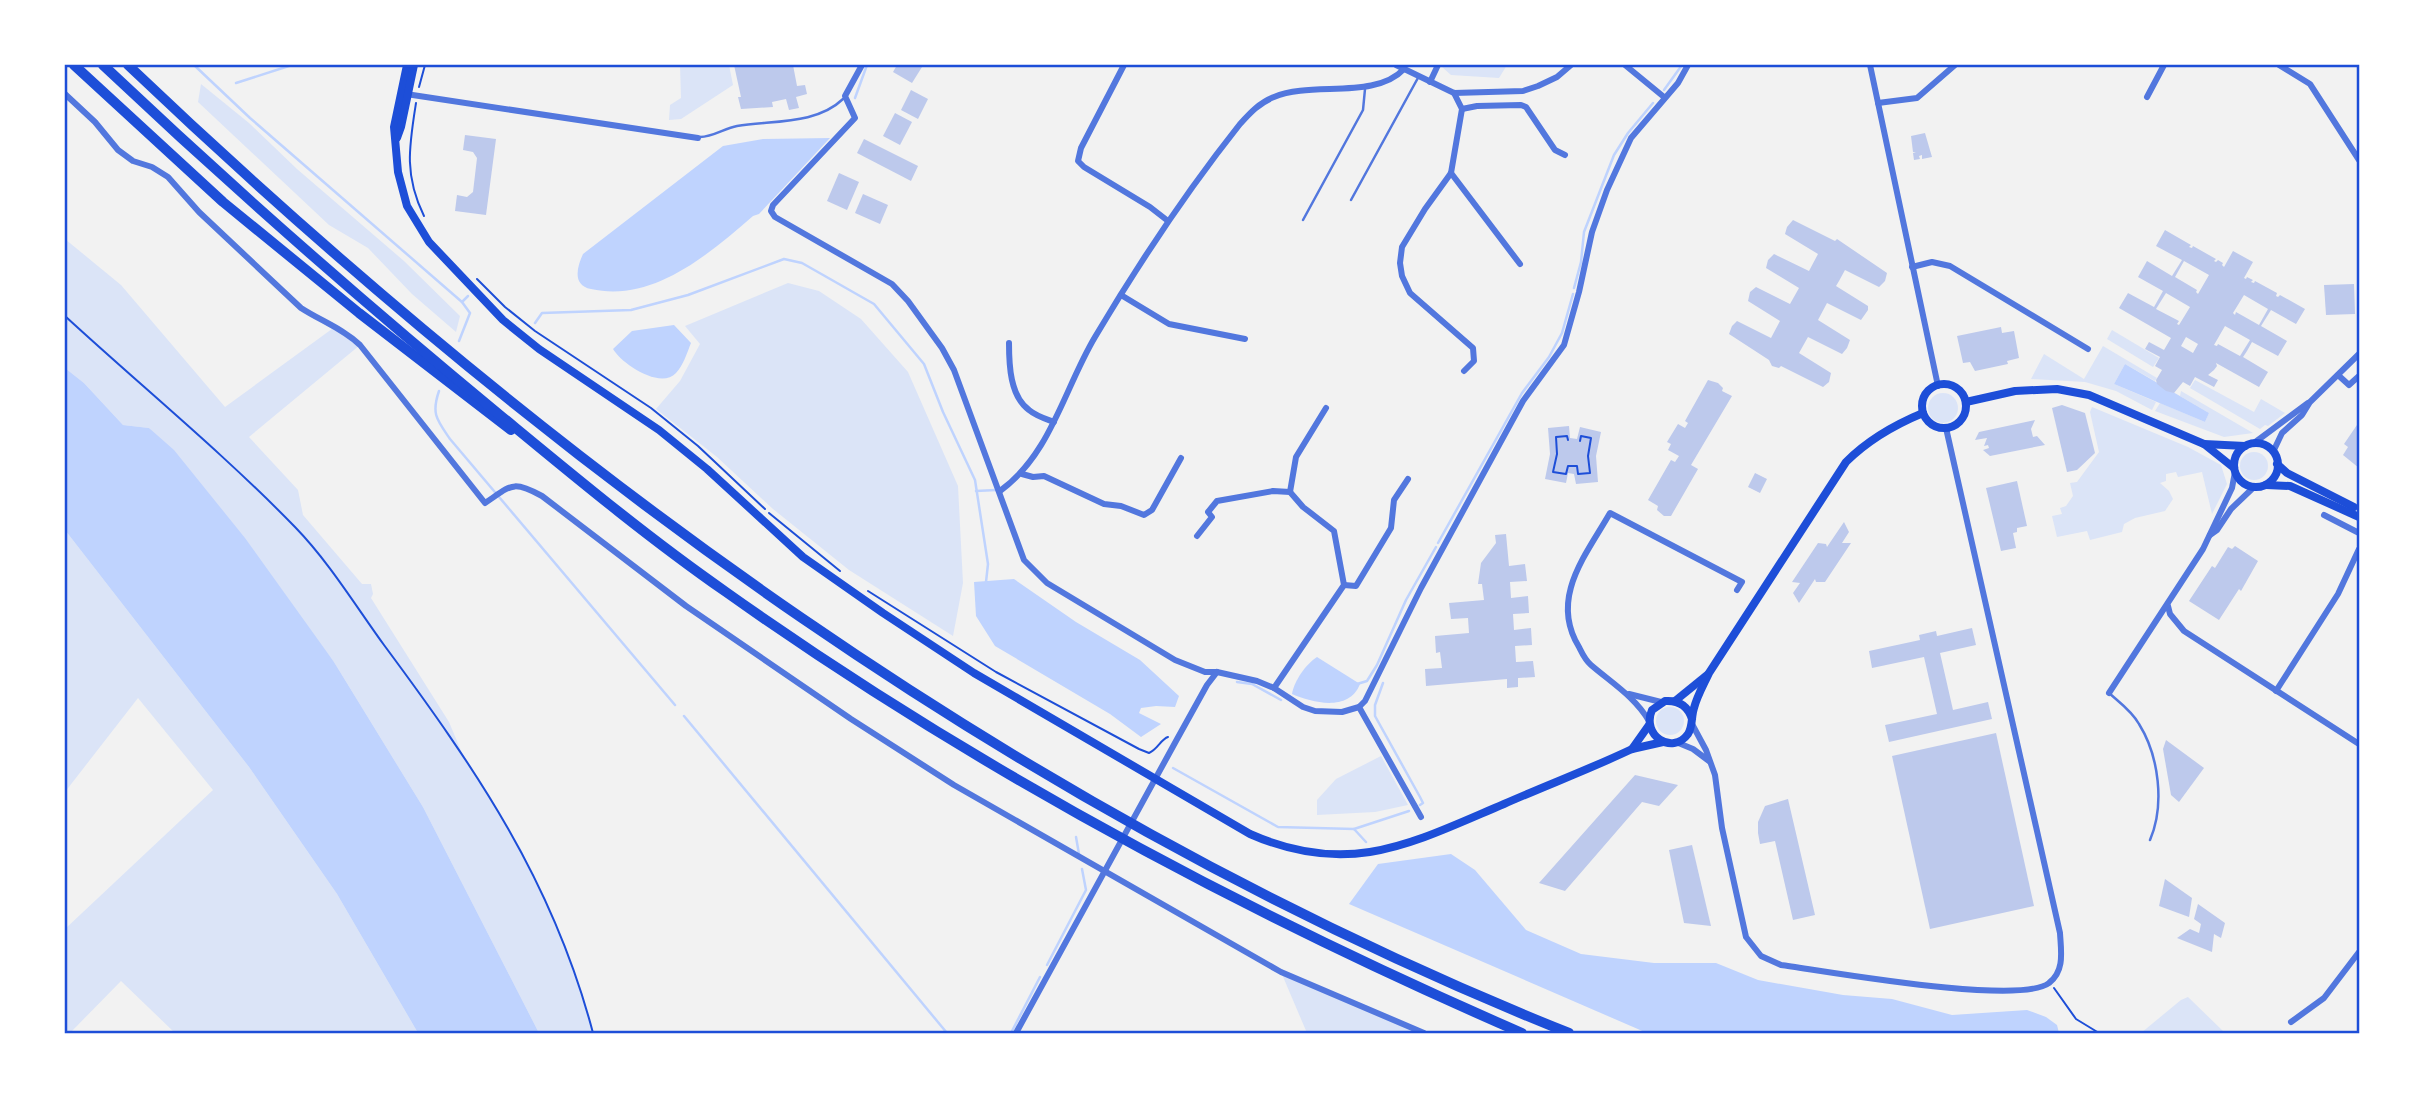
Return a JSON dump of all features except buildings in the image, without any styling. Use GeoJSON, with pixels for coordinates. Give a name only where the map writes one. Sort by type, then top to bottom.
{"type":"FeatureCollection","features":[{"type":"Feature","properties":{"kind":"highway"},"geometry":{"type":"LineString","coordinates":[[74,65],[223,202],[280,250],[640,530],[727,593],[881,696],[946,738],[1131,844],[1308,935],[1522,1033]]}},
{"type":"Feature","properties":{"kind":"highway"},"geometry":{"type":"LineString","coordinates":[[103,65],[246,198],[371,307],[640,530]]}},
{"type":"Feature","properties":{"kind":"highway"},"geometry":{"type":"LineString","coordinates":[[128,65],[379,294],[600,473],[731,569],[850,651],[997,745],[1140,827],[1317,919],[1465,989],[1569,1033]]}},
{"type":"Feature","properties":{"kind":"main road"},"geometry":{"type":"LineString","coordinates":[[407,65],[409,95]]}},
{"type":"Feature","properties":{"kind":"main road"},"geometry":{"type":"LineString","coordinates":[[414,65],[397,138],[400,183],[408,206],[421,231],[482,300],[523,337],[659,430],[820,570],[974,673],[1250,834],[1306,853],[1361,854],[1404,845],[1632,749],[1676,742],[1685,737],[1692,722],[1694,707],[1709,673],[1846,462],[1865,444],[1895,425],[1923,413]]}},
{"type":"Feature","properties":{"kind":"main road"},"geometry":{"type":"LineString","coordinates":[[1950,385],[1958,389],[1966,402],[1963,417],[1958,423],[1946,428],[1932,424],[1923,413],[1925,395],[1938,386],[1950,385]]}},
{"type":"Feature","properties":{"kind":"main road"},"geometry":{"type":"LineString","coordinates":[[1966,402],[2015,390],[2057,389],[2103,400],[2204,444],[2234,470],[2241,481],[2258,486],[2290,486],[2359,517]]}},
{"type":"Feature","properties":{"kind":"main road"},"geometry":{"type":"LineString","coordinates":[[2204,444],[2261,444],[2273,452],[2277,464],[2287,472],[2359,510]]}},
{"type":"Feature","properties":{"kind":"main road"},"geometry":{"type":"LineString","coordinates":[[2234,470],[2238,452],[2250,445]]}},
{"type":"Feature","properties":{"kind":"main road"},"geometry":{"type":"LineString","coordinates":[[2258,486],[2273,477],[2277,464]]}},
{"type":"Feature","properties":{"kind":"main road"},"geometry":{"type":"LineString","coordinates":[[1675,701],[1709,673]]}},
{"type":"Feature","properties":{"kind":"main road"},"geometry":{"type":"LineString","coordinates":[[1632,749],[1649,723],[1652,710],[1661,702],[1675,701],[1686,707],[1692,722]]}},
{"type":"Feature","properties":{"kind":"main road"},"geometry":{"type":"LineString","coordinates":[[1649,723],[1654,736],[1663,742]]}},
{"type":"Feature","properties":{"kind":"street"},"geometry":{"type":"LineString","coordinates":[[862,65],[845,96],[855,118],[773,205],[771,211],[775,216],[892,284],[908,302],[954,370],[1024,560],[1047,583],[1175,660],[1205,672],[1257,681],[1315,711],[1342,712],[1359,707],[1366,701],[1420,588],[1523,401],[1564,345],[1592,232],[1607,190],[1631,138],[1678,83],[1688,65]]}},
{"type":"Feature","properties":{"kind":"street"},"geometry":{"type":"LineString","coordinates":[[1124,65],[1081,148],[1079,161],[1084,167],[1168,221]]}},
{"type":"Feature","properties":{"kind":"street"},"geometry":{"type":"LineString","coordinates":[[1396,65],[1454,93],[1523,91],[1557,77],[1571,65]]}},
{"type":"Feature","properties":{"kind":"street"},"geometry":{"type":"LineString","coordinates":[[1430,82],[1438,65]]}},
{"type":"Feature","properties":{"kind":"street"},"geometry":{"type":"LineString","coordinates":[[1625,65],[1664,97]]}},
{"type":"Feature","properties":{"kind":"street"},"geometry":{"type":"LineString","coordinates":[[1870,65],[1938,386]]}},
{"type":"Feature","properties":{"kind":"street"},"geometry":{"type":"LineString","coordinates":[[1878,103],[1917,98],[1955,65]]}},
{"type":"Feature","properties":{"kind":"street"},"geometry":{"type":"LineString","coordinates":[[2147,97],[2164,65]]}},
{"type":"Feature","properties":{"kind":"street"},"geometry":{"type":"LineString","coordinates":[[2279,65],[2310,84],[2359,160]]}},
{"type":"Feature","properties":{"kind":"street"},"geometry":{"type":"LineString","coordinates":[[1000,491],[1022,474],[1054,422],[1093,340],[1168,221],[1222,146],[1257,106],[1276,96],[1289,93],[1380,85],[1395,79],[1404,69]]}},
{"type":"Feature","properties":{"kind":"street"},"geometry":{"type":"LineString","coordinates":[[1454,93],[1462,109],[1451,173],[1402,247],[1400,263],[1402,276],[1410,293],[1473,348],[1474,360],[1464,372]]}},
{"type":"Feature","properties":{"kind":"street"},"geometry":{"type":"LineString","coordinates":[[1477,93],[1477,106]]}},
{"type":"Feature","properties":{"kind":"street"},"geometry":{"type":"LineString","coordinates":[[65,94],[95,122],[118,150],[133,161],[152,167],[167,177],[199,212],[301,308],[317,319],[336,326],[360,345],[485,503],[514,485],[523,486],[542,496],[686,606],[851,719],[954,785],[1281,972],[1424,1033]]}},
{"type":"Feature","properties":{"kind":"street"},"geometry":{"type":"LineString","coordinates":[[409,95],[698,138]]}},
{"type":"Feature","properties":{"kind":"street"},"geometry":{"type":"LineString","coordinates":[[1462,109],[1477,106],[1526,107],[1555,150],[1565,155]]}},
{"type":"Feature","properties":{"kind":"street"},"geometry":{"type":"LineString","coordinates":[[1451,173],[1520,264]]}},
{"type":"Feature","properties":{"kind":"street"},"geometry":{"type":"LineString","coordinates":[[1912,267],[1932,262],[1950,266],[2088,349]]}},
{"type":"Feature","properties":{"kind":"street"},"geometry":{"type":"LineString","coordinates":[[1121,295],[1169,324],[1245,339]]}},
{"type":"Feature","properties":{"kind":"street"},"geometry":{"type":"LineString","coordinates":[[1009,344],[1010,370],[1021,402],[1030,411],[1054,422]]}},
{"type":"Feature","properties":{"kind":"street"},"geometry":{"type":"LineString","coordinates":[[2250,445],[2310,402],[2359,354]]}},
{"type":"Feature","properties":{"kind":"street"},"geometry":{"type":"LineString","coordinates":[[2338,375],[2350,385],[2359,376]]}},
{"type":"Feature","properties":{"kind":"street"},"geometry":{"type":"LineString","coordinates":[[2273,452],[2282,433],[2302,415],[2310,402]]}},
{"type":"Feature","properties":{"kind":"street"},"geometry":{"type":"LineString","coordinates":[[1290,492],[1296,457],[1326,408]]}},
{"type":"Feature","properties":{"kind":"street"},"geometry":{"type":"LineString","coordinates":[[1692,722],[1715,775],[1717,803],[1746,937],[1768,960],[1781,965],[1969,991],[2038,988],[2056,976],[2060,965],[2060,933],[1946,428]]}},
{"type":"Feature","properties":{"kind":"street"},"geometry":{"type":"LineString","coordinates":[[1022,474],[1044,477],[1104,504],[1121,506],[1144,515],[1152,510],[1181,458]]}},
{"type":"Feature","properties":{"kind":"street"},"geometry":{"type":"LineString","coordinates":[[2109,693],[2168,606],[2210,535],[2232,488],[2234,470]]}},
{"type":"Feature","properties":{"kind":"street"},"geometry":{"type":"LineString","coordinates":[[1345,585],[1356,586],[1391,528],[1394,500],[1408,479]]}},
{"type":"Feature","properties":{"kind":"street"},"geometry":{"type":"LineString","coordinates":[[2210,535],[2217,530],[2231,509],[2258,486]]}},
{"type":"Feature","properties":{"kind":"street"},"geometry":{"type":"LineString","coordinates":[[1197,536],[1212,517],[1208,512],[1217,501],[1273,491],[1290,492],[1303,507],[1335,531],[1345,585],[1274,688]]}},
{"type":"Feature","properties":{"kind":"street"},"geometry":{"type":"LineString","coordinates":[[1649,723],[1639,706],[1626,693],[1587,662],[1573,639],[1567,619],[1567,599],[1572,583],[1610,513],[1742,582],[1737,590]]}},
{"type":"Feature","properties":{"kind":"street"},"geometry":{"type":"LineString","coordinates":[[2324,515],[2359,533]]}},
{"type":"Feature","properties":{"kind":"street"},"geometry":{"type":"LineString","coordinates":[[2276,691],[2338,594],[2359,549]]}},
{"type":"Feature","properties":{"kind":"street"},"geometry":{"type":"LineString","coordinates":[[2168,606],[2170,614],[2184,631],[2359,744]]}},
{"type":"Feature","properties":{"kind":"street"},"geometry":{"type":"LineString","coordinates":[[1016,1033],[1207,685],[1217,672]]}},
{"type":"Feature","properties":{"kind":"street"},"geometry":{"type":"LineString","coordinates":[[1626,693],[1661,702]]}},
{"type":"Feature","properties":{"kind":"street"},"geometry":{"type":"LineString","coordinates":[[1359,707],[1421,817]]}},
{"type":"Feature","properties":{"kind":"street"},"geometry":{"type":"LineString","coordinates":[[1676,742],[1693,749],[1711,762]]}},
{"type":"Feature","properties":{"kind":"street"},"geometry":{"type":"LineString","coordinates":[[2291,1022],[2324,998],[2359,952]]}},
{"type":"Feature","properties":{"kind":"lane"},"geometry":{"type":"LineString","coordinates":[[1351,200],[1419,76]]}},
{"type":"Feature","properties":{"kind":"lane"},"geometry":{"type":"LineString","coordinates":[[1303,220],[1363,110],[1366,85]]}},
{"type":"Feature","properties":{"kind":"lane"},"geometry":{"type":"LineString","coordinates":[[698,138],[735,127],[808,117],[833,109],[845,96]]}},
{"type":"Feature","properties":{"kind":"lane"},"geometry":{"type":"LineString","coordinates":[[2109,693],[2139,723],[2150,747],[2158,794],[2156,822],[2150,840]]}},
{"type":"Feature","properties":{"kind":"path"},"geometry":{"type":"LineString","coordinates":[[424,216],[412,187],[409,171],[409,95],[425,65]]}},
{"type":"Feature","properties":{"kind":"path"},"geometry":{"type":"LineString","coordinates":[[470,271],[505,307],[535,331],[650,408],[698,446],[769,513],[845,576]]}},
{"type":"Feature","properties":{"kind":"path"},"geometry":{"type":"LineString","coordinates":[[65,316],[257,490],[303,536],[330,570],[439,720],[505,821],[534,876],[566,947],[593,1033]]}},
{"type":"Feature","properties":{"kind":"path"},"geometry":{"type":"LineString","coordinates":[[1568,440],[1567,436],[1556,437],[1557,454],[1553,472],[1566,474],[1568,466],[1577,466],[1577,474],[1590,472],[1588,456],[1591,438],[1581,436],[1580,441]]}},
{"type":"Feature","properties":{"kind":"path"},"geometry":{"type":"LineString","coordinates":[[866,589],[996,672],[1139,749],[1149,753],[1168,737],[1176,741]]}},
{"type":"Feature","properties":{"kind":"path"},"geometry":{"type":"LineString","coordinates":[[2049,983],[2076,1019],[2099,1033]]}},
{"type":"Feature","properties":{"kind":"shaded area"},"geometry":{"type":"Polygon","coordinates":[[[680,65],[729,65],[733,85],[681,119],[669,120],[670,105],[681,98],[680,65]]]}},
{"type":"Feature","properties":{"kind":"shaded area"},"geometry":{"type":"Polygon","coordinates":[[[1442,65],[1507,65],[1499,78],[1451,75],[1442,65]]]}},
{"type":"Feature","properties":{"kind":"shaded area"},"geometry":{"type":"Polygon","coordinates":[[[201,84],[249,123],[297,169],[404,261],[460,316],[456,332],[412,294],[368,248],[329,225],[198,102],[201,84]]]}},
{"type":"Feature","properties":{"kind":"shaded area"},"geometry":{"type":"Polygon","coordinates":[[[65,239],[121,285],[225,407],[336,326],[360,345],[249,437],[298,490],[303,515],[362,584],[371,584],[371,598],[449,722],[462,753],[521,849],[566,947],[593,1033],[539,1033],[423,807],[334,662],[149,428],[123,425],[84,383],[65,368],[65,239]]]}},
{"type":"Feature","properties":{"kind":"shaded area"},"geometry":{"type":"Polygon","coordinates":[[[788,283],[819,291],[861,319],[908,372],[958,486],[963,583],[953,636],[849,570],[773,509],[717,457],[656,409],[680,381],[700,344],[685,326],[788,283]]]}},
{"type":"Feature","properties":{"kind":"shaded area"},"geometry":{"type":"Polygon","coordinates":[[[2112,330],[2159,358],[2153,367],[2107,339],[2112,330]]]}},
{"type":"Feature","properties":{"kind":"shaded area"},"geometry":{"type":"Polygon","coordinates":[[[2103,346],[2157,378],[2155,381],[2125,364],[2114,384],[2156,402],[2152,410],[2116,391],[2085,382],[2031,379],[2044,354],[2084,379],[2103,346]]]}},
{"type":"Feature","properties":{"kind":"shaded area"},"geometry":{"type":"Polygon","coordinates":[[[2195,380],[2254,412],[2261,399],[2285,413],[2260,429],[2190,388],[2195,380]]]}},
{"type":"Feature","properties":{"kind":"shaded area"},"geometry":{"type":"Polygon","coordinates":[[[2181,391],[2253,433],[2224,437],[2155,411],[2160,403],[2205,422],[2209,413],[2180,396],[2181,391]]]}},
{"type":"Feature","properties":{"kind":"shaded area"},"geometry":{"type":"Polygon","coordinates":[[[1943,393],[1953,398],[1958,408],[1953,418],[1943,423],[1933,418],[1928,408],[1933,398],[1943,393]]]}},
{"type":"Feature","properties":{"kind":"shaded area"},"geometry":{"type":"Polygon","coordinates":[[[2092,407],[2188,447],[2221,465],[2227,484],[2212,514],[2202,472],[2178,477],[2176,472],[2166,474],[2166,481],[2160,483],[2173,499],[2165,511],[2135,518],[2124,524],[2122,532],[2090,540],[2087,531],[2057,537],[2052,516],[2062,514],[2060,508],[2066,506],[2073,496],[2070,483],[2077,482],[2099,452],[2090,412],[2092,407]]]}},
{"type":"Feature","properties":{"kind":"shaded area"},"geometry":{"type":"Polygon","coordinates":[[[2254,452],[2264,456],[2268,466],[2264,476],[2254,480],[2244,476],[2240,466],[2244,456],[2254,452]]]}},
{"type":"Feature","properties":{"kind":"shaded area"},"geometry":{"type":"Polygon","coordinates":[[[65,530],[249,767],[337,894],[418,1033],[175,1033],[121,981],[70,1033],[65,1033],[65,929],[213,790],[138,698],[65,792],[65,530]]]}},
{"type":"Feature","properties":{"kind":"shaded area"},"geometry":{"type":"Polygon","coordinates":[[[1670,707],[1680,711],[1684,721],[1680,731],[1670,735],[1660,731],[1656,721],[1660,711],[1670,707]]]}},
{"type":"Feature","properties":{"kind":"shaded area"},"geometry":{"type":"Polygon","coordinates":[[[1381,756],[1408,805],[1375,812],[1317,815],[1317,800],[1336,779],[1381,756]]]}},
{"type":"Feature","properties":{"kind":"shaded area"},"geometry":{"type":"Polygon","coordinates":[[[1281,972],[1424,1033],[1307,1033],[1281,972]]]}},
{"type":"Feature","properties":{"kind":"shaded area"},"geometry":{"type":"Polygon","coordinates":[[[2188,997],[2225,1033],[2141,1033],[2181,1000],[2188,997]]]}},
{"type":"Feature","properties":{"kind":"water"},"geometry":{"type":"Polygon","coordinates":[[[830,138],[759,214],[679,272],[636,289],[591,289],[581,284],[578,270],[583,254],[723,146],[763,139],[830,138]]]}},
{"type":"Feature","properties":{"kind":"water"},"geometry":{"type":"Polygon","coordinates":[[[674,325],[691,343],[681,367],[669,377],[651,377],[642,373],[624,361],[613,349],[632,331],[674,325]]]}},
{"type":"Feature","properties":{"kind":"water"},"geometry":{"type":"Polygon","coordinates":[[[2125,364],[2209,413],[2205,422],[2114,384],[2125,364]]]}},
{"type":"Feature","properties":{"kind":"water"},"geometry":{"type":"Polygon","coordinates":[[[65,368],[84,383],[123,425],[149,428],[174,450],[245,538],[334,662],[423,807],[539,1033],[418,1033],[337,894],[249,767],[65,530],[65,368]]]}},
{"type":"Feature","properties":{"kind":"water"},"geometry":{"type":"Polygon","coordinates":[[[1014,579],[1076,622],[1140,660],[1179,696],[1175,707],[1141,708],[1139,713],[1161,724],[1141,737],[1110,714],[995,646],[976,616],[974,582],[1014,579]]]}},
{"type":"Feature","properties":{"kind":"water"},"geometry":{"type":"Polygon","coordinates":[[[1317,657],[1360,684],[1355,693],[1348,699],[1330,703],[1292,694],[1301,673],[1317,657]]]}},
{"type":"Feature","properties":{"kind":"water"},"geometry":{"type":"Polygon","coordinates":[[[1451,854],[1475,870],[1526,930],[1581,954],[1654,963],[1716,963],[1758,980],[1843,995],[1892,999],[1952,1015],[2027,1010],[2046,1017],[2057,1025],[2059,1033],[1647,1033],[1349,904],[1378,864],[1451,854]]]}},
{"type":"Feature","properties":{"kind":"waterway"},"geometry":{"type":"LineString","coordinates":[[194,65],[250,118],[462,302],[470,313],[459,341]]}},
{"type":"Feature","properties":{"kind":"waterway"},"geometry":{"type":"LineString","coordinates":[[236,83],[292,65]]}},
{"type":"Feature","properties":{"kind":"waterway"},"geometry":{"type":"LineString","coordinates":[[855,98],[867,65]]}},
{"type":"Feature","properties":{"kind":"waterway"},"geometry":{"type":"LineString","coordinates":[[1664,90],[1682,65]]}},
{"type":"Feature","properties":{"kind":"waterway"},"geometry":{"type":"LineString","coordinates":[[1574,288],[1581,262],[1584,232],[1614,155],[1653,103]]}},
{"type":"Feature","properties":{"kind":"waterway"},"geometry":{"type":"LineString","coordinates":[[535,323],[542,313],[631,310],[688,295],[784,259],[802,263],[874,304],[924,364],[975,480],[988,564],[986,582]]}},
{"type":"Feature","properties":{"kind":"waterway"},"geometry":{"type":"LineString","coordinates":[[1438,543],[1522,393],[1549,357],[1562,333],[1573,294]]}},
{"type":"Feature","properties":{"kind":"waterway"},"geometry":{"type":"LineString","coordinates":[[462,302],[468,296]]}},
{"type":"Feature","properties":{"kind":"waterway"},"geometry":{"type":"LineString","coordinates":[[439,391],[437,417],[450,439],[675,705]]}},
{"type":"Feature","properties":{"kind":"waterway"},"geometry":{"type":"LineString","coordinates":[[976,491],[996,490]]}},
{"type":"Feature","properties":{"kind":"waterway"},"geometry":{"type":"LineString","coordinates":[[1357,684],[1367,681],[1377,665],[1406,600],[1436,547]]}},
{"type":"Feature","properties":{"kind":"waterway"},"geometry":{"type":"LineString","coordinates":[[1237,682],[1252,684],[1281,700]]}},
{"type":"Feature","properties":{"kind":"waterway"},"geometry":{"type":"LineString","coordinates":[[1383,683],[1375,705],[1375,716],[1420,797],[1423,803],[1420,805]]}},
{"type":"Feature","properties":{"kind":"waterway"},"geometry":{"type":"LineString","coordinates":[[684,716],[947,1033]]}},
{"type":"Feature","properties":{"kind":"waterway"},"geometry":{"type":"LineString","coordinates":[[1173,768],[1278,827],[1354,829],[1366,842]]}},
{"type":"Feature","properties":{"kind":"waterway"},"geometry":{"type":"LineString","coordinates":[[1354,829],[1409,811]]}},
{"type":"Feature","properties":{"kind":"waterway"},"geometry":{"type":"LineString","coordinates":[[1076,837],[1079,854]]}},
{"type":"Feature","properties":{"kind":"waterway"},"geometry":{"type":"LineString","coordinates":[[1047,965],[1086,890],[1082,869]]}},
{"type":"Feature","properties":{"kind":"waterway"},"geometry":{"type":"LineString","coordinates":[[1011,1033],[1040,977]]}}]}
